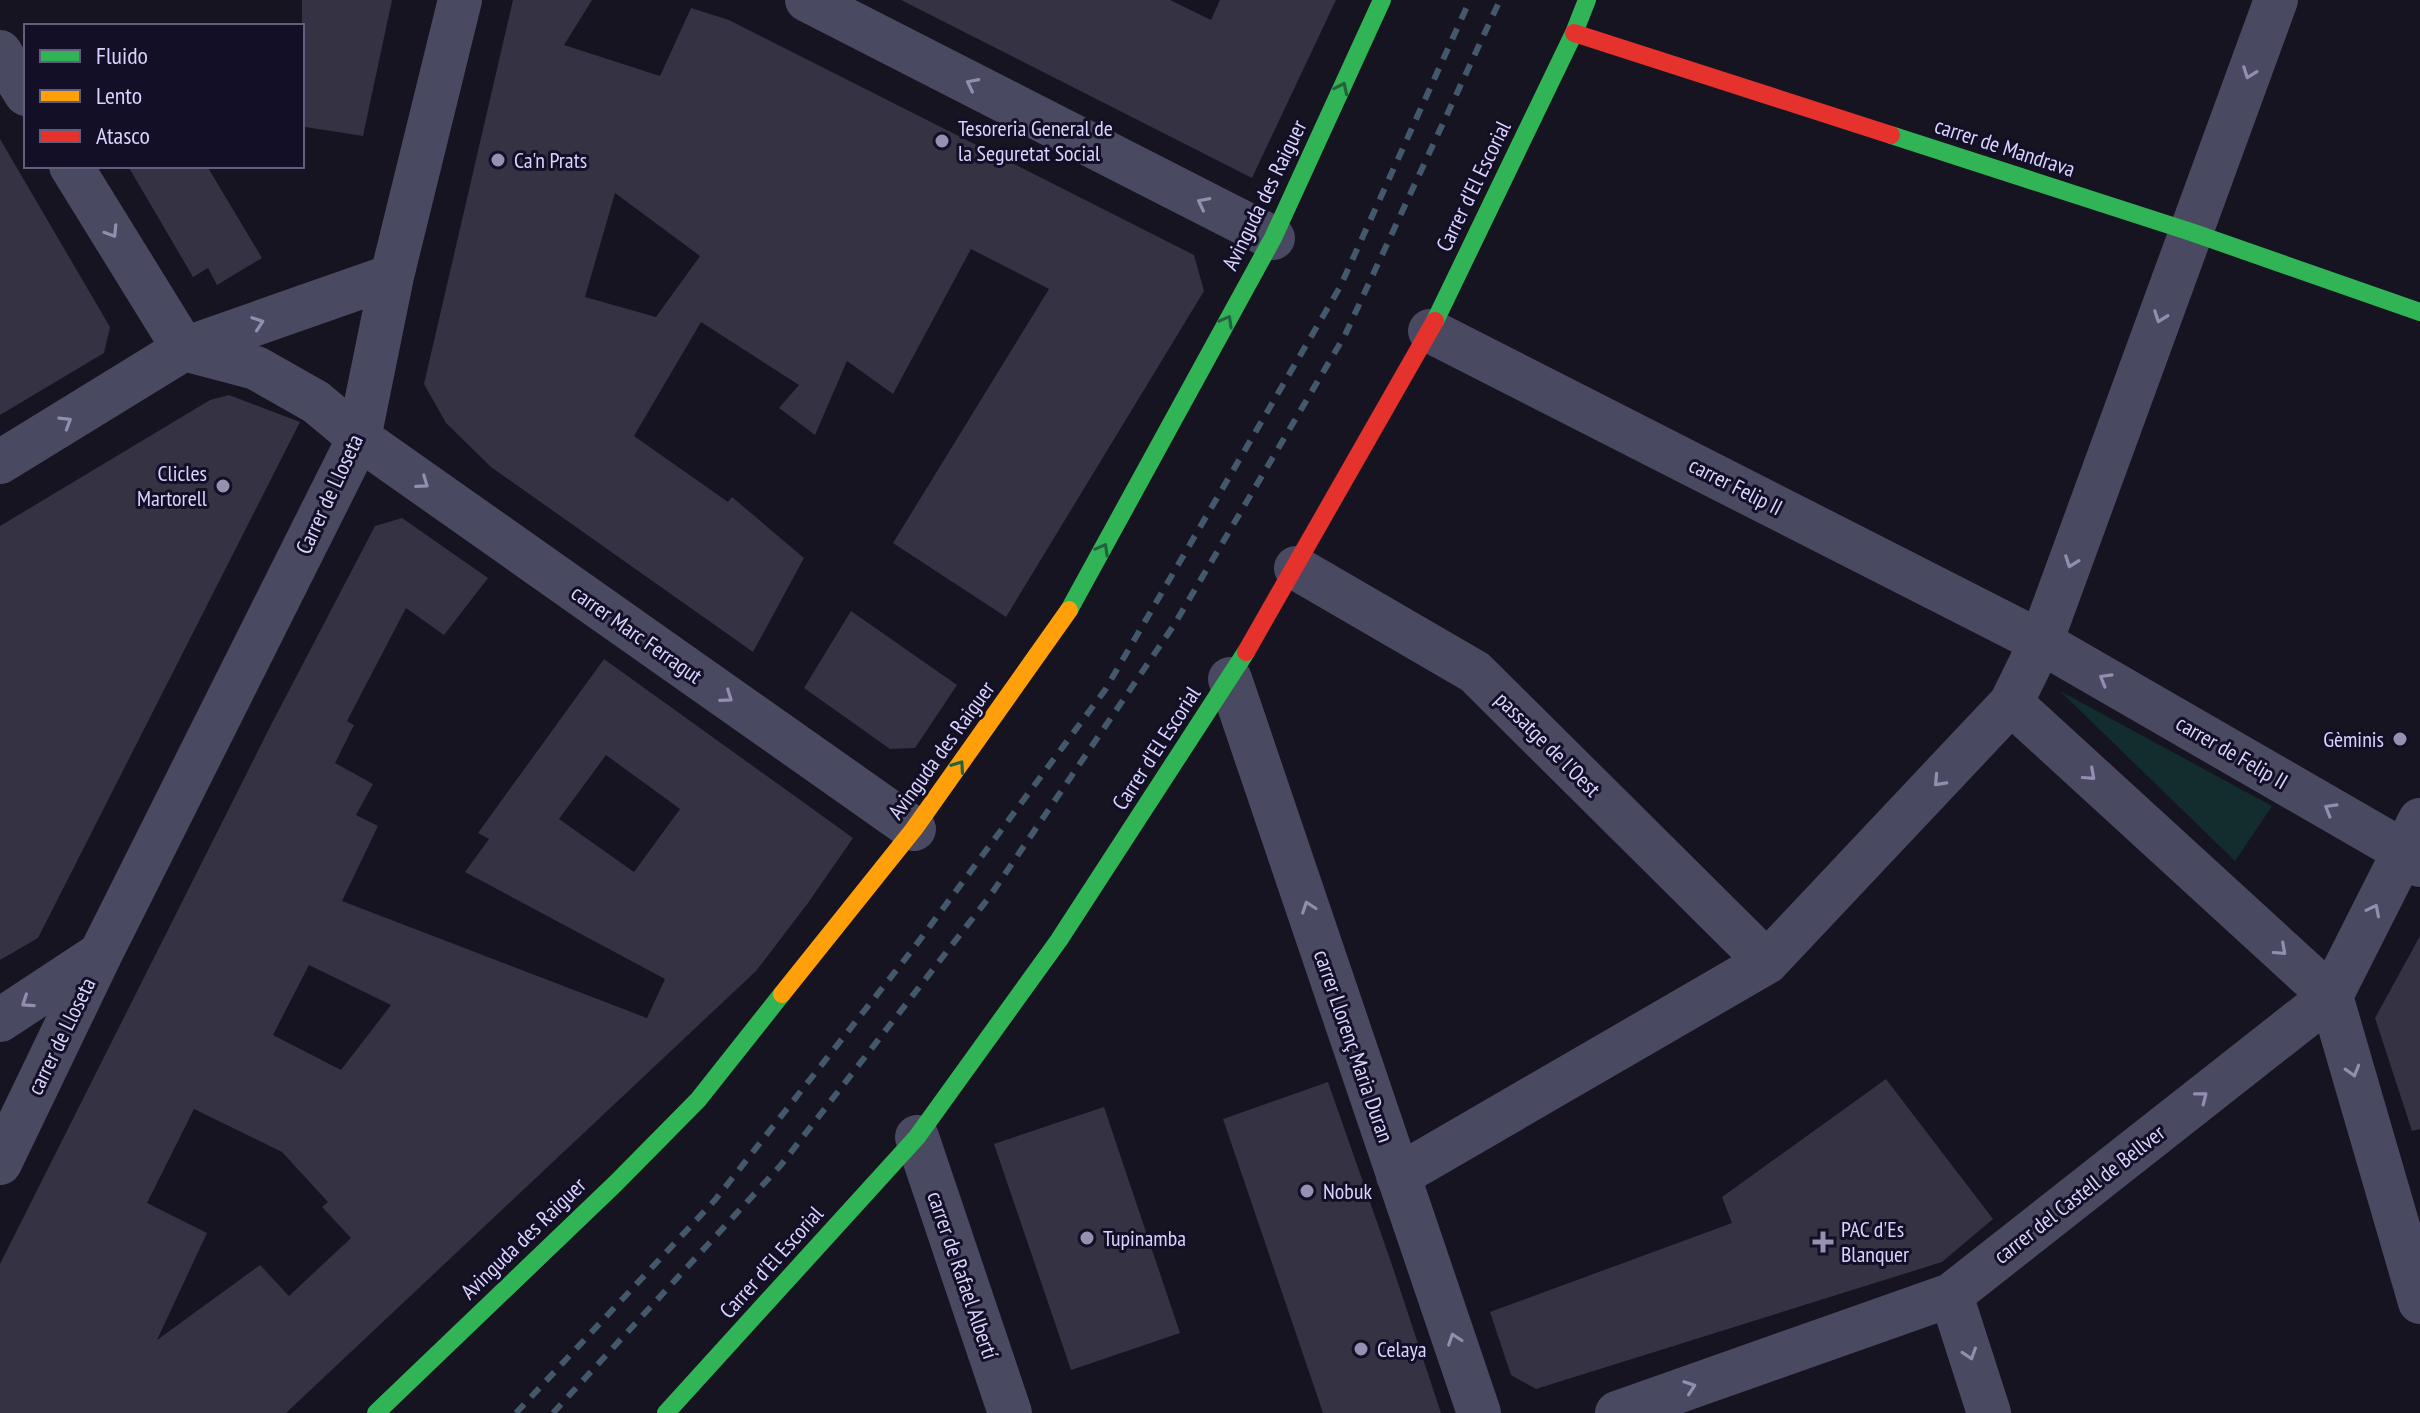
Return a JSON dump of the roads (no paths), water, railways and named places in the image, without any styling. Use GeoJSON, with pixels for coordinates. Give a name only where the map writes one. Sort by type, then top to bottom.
{"type":"FeatureCollection","features":[{"type":"Feature","properties":{"kind":"street","name":"Carrer de Lloseta"},"geometry":{"type":"LineString","coordinates":[[101,953],[359,438],[392,276],[460,0]]}},
{"type":"Feature","properties":{"kind":"street"},"geometry":{"type":"LineString","coordinates":[[807,0],[1273,238]]}},
{"type":"Feature","properties":{"kind":"street","name":"Avinguda des Raiguer"},"geometry":{"type":"LineString","coordinates":[[376,1413],[698,1100],[914,829],[1066,616],[1273,238],[1382,0]]}},
{"type":"Feature","properties":{"kind":"street","name":"Carrer d'El Escorial"},"geometry":{"type":"LineString","coordinates":[[666,1413],[917,1137],[1059,940],[1230,679],[1430,331],[1587,0]]}},
{"type":"Feature","properties":{"kind":"street"},"geometry":{"type":"LineString","coordinates":[[1398,1176],[1767,962],[2011,703],[2041,642],[2276,0]]}},
{"type":"Feature","properties":{"kind":"street","name":"carrer de Mandrava"},"geometry":{"type":"LineString","coordinates":[[1574,33],[2191,232],[2420,312]]}},
{"type":"Feature","properties":{"kind":"street"},"geometry":{"type":"LineString","coordinates":[[0,52],[24,91]]}},
{"type":"Feature","properties":{"kind":"street"},"geometry":{"type":"LineString","coordinates":[[72,168],[184,349]]}},
{"type":"Feature","properties":{"kind":"street"},"geometry":{"type":"LineString","coordinates":[[0,462],[184,349],[392,276]]}},
{"type":"Feature","properties":{"kind":"street","name":"carrer Felip II"},"geometry":{"type":"LineString","coordinates":[[1430,331],[2041,642]]}},
{"type":"Feature","properties":{"kind":"street","name":"carrer Marc Ferragut"},"geometry":{"type":"LineString","coordinates":[[184,349],[256,368],[316,402],[359,438],[914,829]]}},
{"type":"Feature","properties":{"kind":"street","name":"passatge de l'Oest"},"geometry":{"type":"LineString","coordinates":[[1296,568],[1475,672],[1767,962]]}},
{"type":"Feature","properties":{"kind":"street","name":"carrer de Felip II"},"geometry":{"type":"LineString","coordinates":[[2041,642],[2414,845]]}},
{"type":"Feature","properties":{"kind":"street","name":"carrer Llorenç Maria Duran"},"geometry":{"type":"LineString","coordinates":[[1230,679],[1479,1413]]}},
{"type":"Feature","properties":{"kind":"street"},"geometry":{"type":"LineString","coordinates":[[2011,703],[2331,996],[2420,1302]]}},
{"type":"Feature","properties":{"kind":"street","name":"carrer del Castell de Bellver"},"geometry":{"type":"LineString","coordinates":[[1617,1413],[1951,1295],[2331,996],[2414,845]]}},
{"type":"Feature","properties":{"kind":"street"},"geometry":{"type":"LineString","coordinates":[[0,1020],[101,953]]}},
{"type":"Feature","properties":{"kind":"street","name":"carrer de Lloseta"},"geometry":{"type":"LineString","coordinates":[[4,1138],[101,953]]}},
{"type":"Feature","properties":{"kind":"street","name":"carrer de Rafael Albertí"},"geometry":{"type":"LineString","coordinates":[[917,1137],[1010,1413]]}},
{"type":"Feature","properties":{"kind":"street"},"geometry":{"type":"LineString","coordinates":[[1951,1295],[1989,1413]]}},
{"type":"Feature","properties":{"kind":"railway"},"geometry":{"type":"LineString","coordinates":[[516,1413],[715,1200],[913,949],[1105,690],[1340,287],[1470,0]]}},
{"type":"Feature","properties":{"kind":"railway"},"geometry":{"type":"LineString","coordinates":[[553,1413],[781,1165],[990,896],[1174,625],[1345,335],[1500,0]]}},
{"type":"Feature","properties":{"kind":"place","name":"Tesoreria General de la Seguretat Social"},"geometry":{"type":"Point","coordinates":[942,141]}},
{"type":"Feature","properties":{"kind":"place","name":"Ca'n Prats"},"geometry":{"type":"Point","coordinates":[498,160]}},
{"type":"Feature","properties":{"kind":"place","name":"Clicles Martorell"},"geometry":{"type":"Point","coordinates":[223,486]}},
{"type":"Feature","properties":{"kind":"place","name":"Gèminis"},"geometry":{"type":"Point","coordinates":[2400,739]}},
{"type":"Feature","properties":{"kind":"place","name":"Nobuk"},"geometry":{"type":"Point","coordinates":[1307,1191]}},
{"type":"Feature","properties":{"kind":"place","name":"Tupinamba"},"geometry":{"type":"Point","coordinates":[1087,1238]}},
{"type":"Feature","properties":{"kind":"place","name":"PAC d'Es Blanquer"},"geometry":{"type":"Point","coordinates":[1823,1242]}},
{"type":"Feature","properties":{"kind":"place","name":"Celaya"},"geometry":{"type":"Point","coordinates":[1361,1349]}}]}
